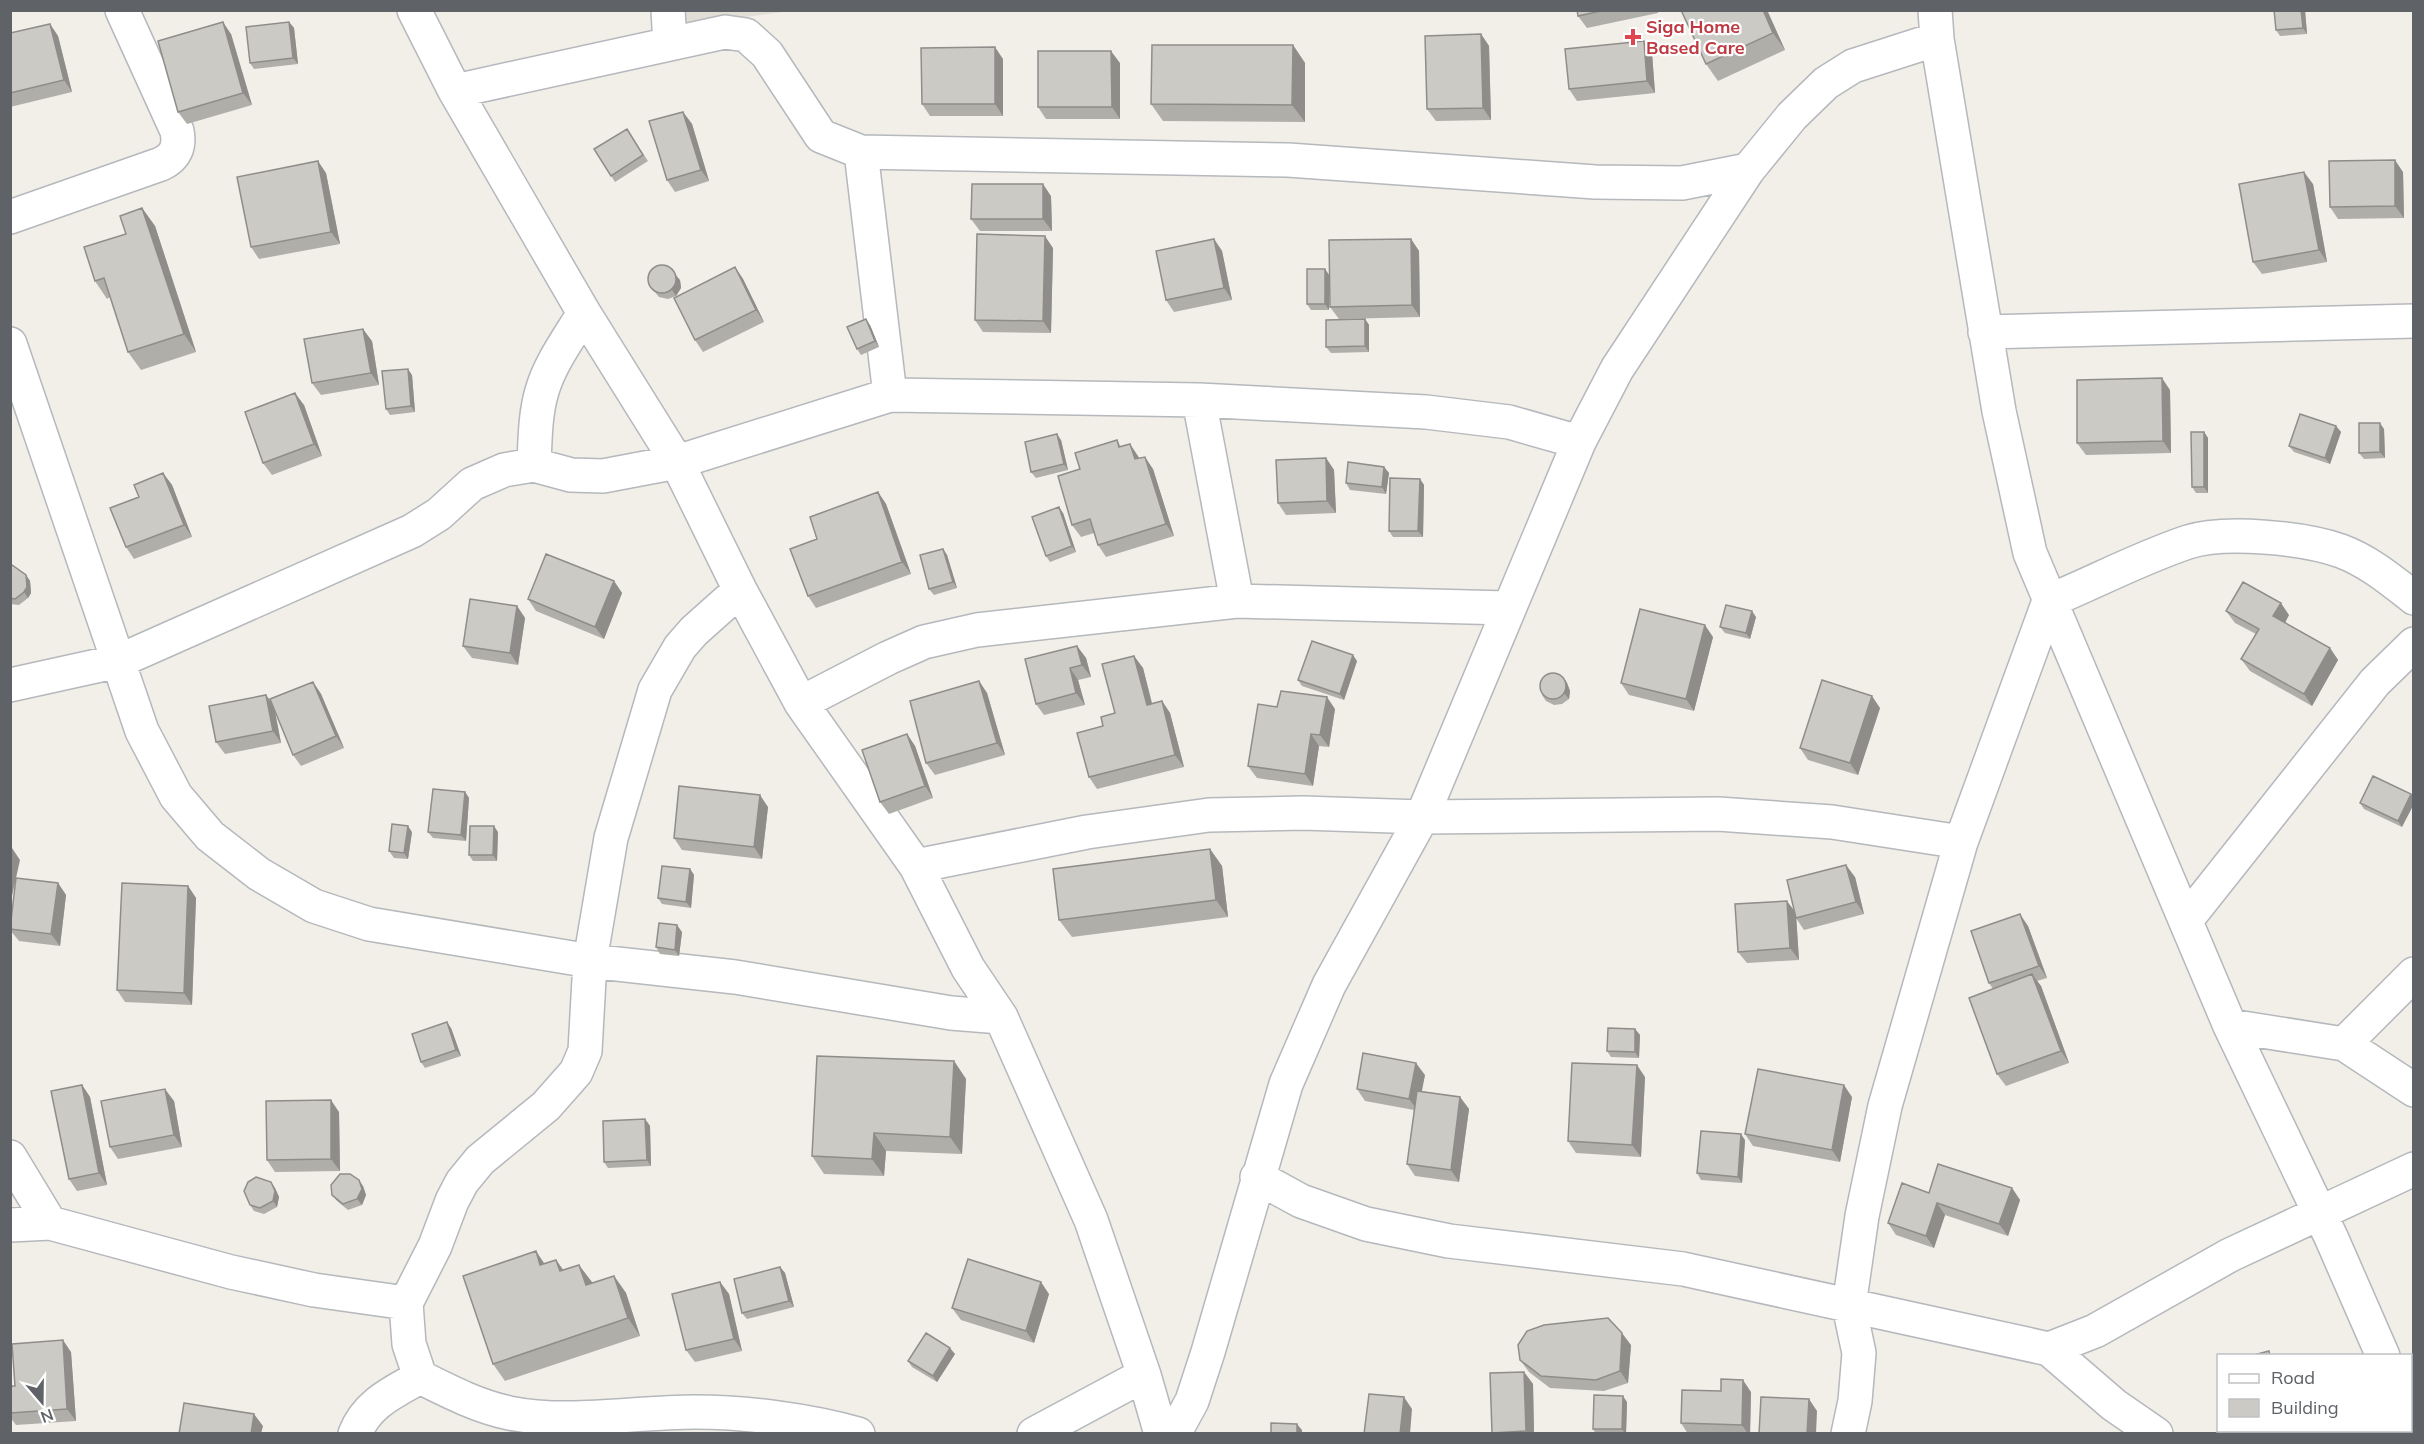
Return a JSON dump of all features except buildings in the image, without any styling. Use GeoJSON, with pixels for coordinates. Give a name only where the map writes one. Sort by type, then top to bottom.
{"type":"FeatureCollection","features":[{"type":"Feature","properties":{"kind":"street"},"geometry":{"type":"LineString","coordinates":[[10,217],[161,164],[171,159],[177,149],[177,131],[122,10]]}},
{"type":"Feature","properties":{"kind":"street"},"geometry":{"type":"LineString","coordinates":[[414,10],[455,92],[584,312],[677,462],[740,590],[801,703],[916,866],[968,968],[1001,1017],[1091,1220],[1144,1375],[1161,1434]]}},
{"type":"Feature","properties":{"kind":"street"},"geometry":{"type":"LineString","coordinates":[[668,10],[670,44]]}},
{"type":"Feature","properties":{"kind":"street"},"geometry":{"type":"LineString","coordinates":[[1174,1434],[1196,1391],[1286,1084],[1329,985],[1422,817],[1508,608],[1580,442],[1617,369],[1748,170],[1792,116],[1826,82],[1936,25],[1985,332],[2030,553],[2187,919],[2230,1026],[2320,1214],[2382,1354]]}},
{"type":"Feature","properties":{"kind":"street"},"geometry":{"type":"LineString","coordinates":[[455,92],[725,32],[746,35],[767,54],[821,136],[861,152],[1288,160],[1595,182],[1682,183],[1748,170]]}},
{"type":"Feature","properties":{"kind":"street"},"geometry":{"type":"LineString","coordinates":[[861,152],[890,395]]}},
{"type":"Feature","properties":{"kind":"street"},"geometry":{"type":"LineString","coordinates":[[534,465],[537,417],[542,391],[553,364],[584,312]]}},
{"type":"Feature","properties":{"kind":"street"},"geometry":{"type":"LineString","coordinates":[[1985,332],[2414,321]]}},
{"type":"Feature","properties":{"kind":"street"},"geometry":{"type":"LineString","coordinates":[[10,344],[142,731],[176,796],[210,836],[259,874],[314,906],[369,924],[590,961],[735,978],[951,1013],[1001,1017]]}},
{"type":"Feature","properties":{"kind":"street"},"geometry":{"type":"LineString","coordinates":[[10,685],[118,661],[412,531],[439,514],[472,484],[504,470],[534,465],[571,475],[603,476],[677,462],[890,395],[1199,400],[1426,412],[1509,422],[1580,442]]}},
{"type":"Feature","properties":{"kind":"street"},"geometry":{"type":"LineString","coordinates":[[1199,400],[1237,601]]}},
{"type":"Feature","properties":{"kind":"street"},"geometry":{"type":"LineString","coordinates":[[1848,1434],[1858,1378],[1859,1353],[1849,1306],[1862,1216],[1885,1106],[1961,842],[2049,601],[2190,542],[2247,536],[2297,540],[2341,551],[2374,568],[2414,598]]}},
{"type":"Feature","properties":{"kind":"street"},"geometry":{"type":"LineString","coordinates":[[740,590],[687,639],[666,668],[655,690],[611,838],[590,961],[585,1051],[576,1072],[546,1106],[502,1139],[462,1182],[435,1246],[406,1303],[409,1344],[420,1377],[479,1404],[507,1413],[539,1417],[697,1412],[772,1419],[836,1428],[858,1434]]}},
{"type":"Feature","properties":{"kind":"street"},"geometry":{"type":"LineString","coordinates":[[801,703],[924,642],[977,630],[1237,601],[1508,608]]}},
{"type":"Feature","properties":{"kind":"street"},"geometry":{"type":"LineString","coordinates":[[2187,919],[2375,682],[2414,644]]}},
{"type":"Feature","properties":{"kind":"street"},"geometry":{"type":"LineString","coordinates":[[916,866],[1087,832],[1209,815],[1303,813],[1422,817],[1718,814],[1832,822],[1961,842]]}},
{"type":"Feature","properties":{"kind":"street"},"geometry":{"type":"LineString","coordinates":[[2344,1044],[2414,974]]}},
{"type":"Feature","properties":{"kind":"street"},"geometry":{"type":"LineString","coordinates":[[2230,1026],[2344,1044],[2414,1090]]}},
{"type":"Feature","properties":{"kind":"street"},"geometry":{"type":"LineString","coordinates":[[10,1157],[50,1224]]}},
{"type":"Feature","properties":{"kind":"street"},"geometry":{"type":"LineString","coordinates":[[2049,1349],[2096,1331],[2230,1256],[2414,1169]]}},
{"type":"Feature","properties":{"kind":"street"},"geometry":{"type":"LineString","coordinates":[[1257,1177],[1301,1201],[1376,1226],[1449,1241],[1683,1269],[2049,1349],[2114,1405],[2156,1434]]}},
{"type":"Feature","properties":{"kind":"street"},"geometry":{"type":"LineString","coordinates":[[10,1225],[50,1224],[231,1272],[314,1290],[406,1303]]}},
{"type":"Feature","properties":{"kind":"street"},"geometry":{"type":"LineString","coordinates":[[1034,1434],[1144,1375]]}},
{"type":"Feature","properties":{"kind":"street"},"geometry":{"type":"LineString","coordinates":[[355,1434],[366,1413],[379,1400],[420,1377]]}},
{"type":"Feature","properties":{"kind":"shaded area"},"geometry":{"type":"Polygon","coordinates":[[[673,10],[790,11],[674,27],[673,10]]]}},
{"type":"Feature","properties":{"kind":"place","name":"Siga Home Based Care"},"geometry":{"type":"Point","coordinates":[1633,37]}}]}
